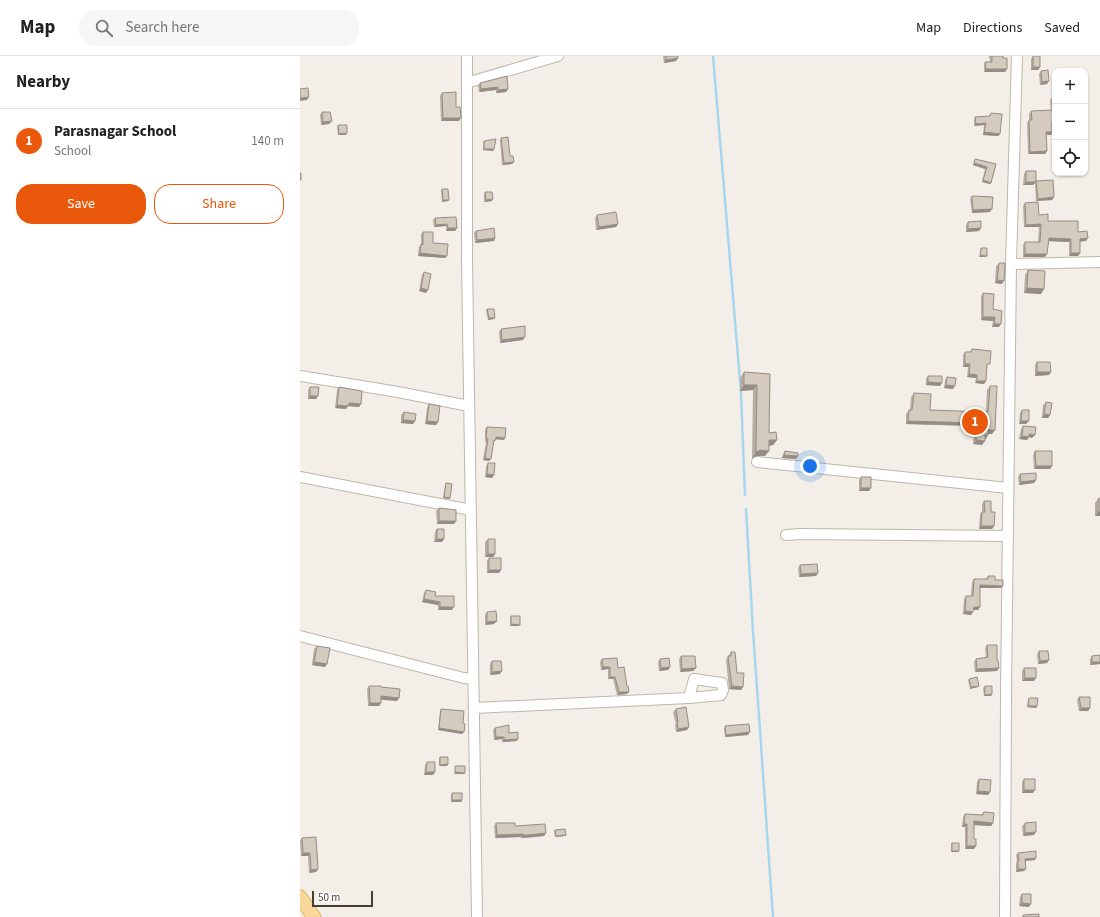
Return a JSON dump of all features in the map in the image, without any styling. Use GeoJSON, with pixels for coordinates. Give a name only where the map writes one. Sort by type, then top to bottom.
{"type":"FeatureCollection","features":[{"type":"Feature","properties":{"kind":"main road"},"geometry":{"type":"LineString","coordinates":[[300,897],[314,917]]}},
{"type":"Feature","properties":{"kind":"street"},"geometry":{"type":"LineString","coordinates":[[467,56],[467,252],[477,917]]}},
{"type":"Feature","properties":{"kind":"street"},"geometry":{"type":"LineString","coordinates":[[467,82],[558,56]]}},
{"type":"Feature","properties":{"kind":"street"},"geometry":{"type":"LineString","coordinates":[[1005,917],[1011,264],[1017,56]]}},
{"type":"Feature","properties":{"kind":"street"},"geometry":{"type":"LineString","coordinates":[[1011,264],[1100,262]]}},
{"type":"Feature","properties":{"kind":"street"},"geometry":{"type":"LineString","coordinates":[[300,376],[398,392],[469,406]]}},
{"type":"Feature","properties":{"kind":"street"},"geometry":{"type":"LineString","coordinates":[[757,462],[1008,488]]}},
{"type":"Feature","properties":{"kind":"street"},"geometry":{"type":"LineString","coordinates":[[300,477],[471,510]]}},
{"type":"Feature","properties":{"kind":"street"},"geometry":{"type":"LineString","coordinates":[[786,535],[1008,536]]}},
{"type":"Feature","properties":{"kind":"street"},"geometry":{"type":"LineString","coordinates":[[300,636],[464,678],[473,679]]}},
{"type":"Feature","properties":{"kind":"street"},"geometry":{"type":"LineString","coordinates":[[474,708],[689,698]]}},
{"type":"Feature","properties":{"kind":"building"},"geometry":{"type":"Polygon","coordinates":[[[666,56],[678,56],[678,58],[666,60],[666,56]]]}},
{"type":"Feature","properties":{"kind":"building"},"geometry":{"type":"Polygon","coordinates":[[[992,56],[1003,56],[1003,58],[1007,58],[1007,69],[986,69],[985,62],[992,62],[992,56]]]}},
{"type":"Feature","properties":{"kind":"building"},"geometry":{"type":"Polygon","coordinates":[[[1033,56],[1040,56],[1040,67],[1033,67],[1033,56]]]}},
{"type":"Feature","properties":{"kind":"building"},"geometry":{"type":"Polygon","coordinates":[[[1048,70],[1049,81],[1042,82],[1041,71],[1048,70]]]}},
{"type":"Feature","properties":{"kind":"building"},"geometry":{"type":"Polygon","coordinates":[[[507,76],[508,89],[498,90],[498,87],[481,89],[480,83],[507,76]]]}},
{"type":"Feature","properties":{"kind":"building"},"geometry":{"type":"Polygon","coordinates":[[[308,88],[309,97],[300,98],[300,89],[308,88]]]}},
{"type":"Feature","properties":{"kind":"building"},"geometry":{"type":"Polygon","coordinates":[[[456,92],[456,107],[460,107],[461,118],[443,118],[442,93],[456,92]]]}},
{"type":"Feature","properties":{"kind":"building"},"geometry":{"type":"Polygon","coordinates":[[[1052,110],[1052,132],[1046,132],[1047,151],[1030,152],[1029,120],[1032,120],[1031,111],[1052,110]]]}},
{"type":"Feature","properties":{"kind":"building"},"geometry":{"type":"Polygon","coordinates":[[[322,112],[330,112],[332,121],[323,122],[322,112]]]}},
{"type":"Feature","properties":{"kind":"building"},"geometry":{"type":"Polygon","coordinates":[[[991,113],[1002,114],[1000,134],[984,132],[986,123],[976,124],[975,117],[990,116],[991,113]]]}},
{"type":"Feature","properties":{"kind":"building"},"geometry":{"type":"Polygon","coordinates":[[[338,125],[347,125],[347,133],[339,134],[338,125]]]}},
{"type":"Feature","properties":{"kind":"building"},"geometry":{"type":"Polygon","coordinates":[[[508,137],[510,156],[513,156],[514,162],[504,163],[501,138],[508,137]]]}},
{"type":"Feature","properties":{"kind":"building"},"geometry":{"type":"Polygon","coordinates":[[[496,139],[494,149],[484,149],[484,141],[496,139]]]}},
{"type":"Feature","properties":{"kind":"building"},"geometry":{"type":"Polygon","coordinates":[[[975,159],[996,164],[991,183],[983,180],[987,167],[974,163],[975,159]]]}},
{"type":"Feature","properties":{"kind":"building"},"geometry":{"type":"Polygon","coordinates":[[[1026,171],[1036,171],[1036,182],[1026,182],[1026,171]]]}},
{"type":"Feature","properties":{"kind":"building"},"geometry":{"type":"Polygon","coordinates":[[[1053,180],[1054,197],[1038,199],[1036,181],[1053,180]]]}},
{"type":"Feature","properties":{"kind":"building"},"geometry":{"type":"Polygon","coordinates":[[[442,189],[448,189],[449,200],[443,200],[442,189]]]}},
{"type":"Feature","properties":{"kind":"building"},"geometry":{"type":"Polygon","coordinates":[[[485,192],[492,192],[493,199],[486,200],[485,192]]]}},
{"type":"Feature","properties":{"kind":"building"},"geometry":{"type":"Polygon","coordinates":[[[972,196],[993,197],[992,209],[973,210],[972,196]]]}},
{"type":"Feature","properties":{"kind":"building"},"geometry":{"type":"Polygon","coordinates":[[[1038,202],[1039,215],[1048,214],[1048,221],[1078,221],[1078,232],[1087,231],[1088,238],[1080,239],[1080,253],[1071,253],[1071,239],[1049,238],[1047,254],[1025,254],[1025,242],[1040,242],[1041,224],[1026,225],[1025,203],[1038,202]]]}},
{"type":"Feature","properties":{"kind":"building"},"geometry":{"type":"Polygon","coordinates":[[[616,212],[618,224],[599,227],[597,215],[616,212]]]}},
{"type":"Feature","properties":{"kind":"building"},"geometry":{"type":"Polygon","coordinates":[[[456,217],[457,228],[448,228],[447,224],[436,225],[435,218],[456,217]]]}},
{"type":"Feature","properties":{"kind":"building"},"geometry":{"type":"Polygon","coordinates":[[[981,221],[981,228],[968,229],[968,222],[981,221]]]}},
{"type":"Feature","properties":{"kind":"building"},"geometry":{"type":"Polygon","coordinates":[[[494,228],[495,238],[477,240],[476,231],[494,228]]]}},
{"type":"Feature","properties":{"kind":"building"},"geometry":{"type":"Polygon","coordinates":[[[423,232],[433,232],[433,243],[448,244],[447,256],[420,253],[421,244],[423,245],[423,232]]]}},
{"type":"Feature","properties":{"kind":"building"},"geometry":{"type":"Polygon","coordinates":[[[981,248],[987,248],[987,256],[980,255],[981,248]]]}},
{"type":"Feature","properties":{"kind":"building"},"geometry":{"type":"Polygon","coordinates":[[[999,263],[1005,263],[1004,281],[997,280],[999,263]]]}},
{"type":"Feature","properties":{"kind":"building"},"geometry":{"type":"Polygon","coordinates":[[[1028,270],[1045,271],[1044,289],[1027,288],[1028,270]]]}},
{"type":"Feature","properties":{"kind":"building"},"geometry":{"type":"Polygon","coordinates":[[[424,272],[431,274],[428,290],[421,288],[424,272]]]}},
{"type":"Feature","properties":{"kind":"building"},"geometry":{"type":"Polygon","coordinates":[[[983,293],[994,294],[993,309],[1002,311],[1001,324],[994,324],[995,317],[983,317],[983,293]]]}},
{"type":"Feature","properties":{"kind":"building"},"geometry":{"type":"Polygon","coordinates":[[[487,309],[494,309],[495,318],[489,318],[487,309]]]}},
{"type":"Feature","properties":{"kind":"building"},"geometry":{"type":"Polygon","coordinates":[[[525,326],[525,337],[502,340],[501,329],[525,326]]]}},
{"type":"Feature","properties":{"kind":"building"},"geometry":{"type":"Polygon","coordinates":[[[972,349],[991,351],[990,364],[987,364],[986,381],[977,381],[977,375],[969,374],[970,364],[965,364],[965,352],[971,352],[972,349]]]}},
{"type":"Feature","properties":{"kind":"building"},"geometry":{"type":"Polygon","coordinates":[[[1037,362],[1050,362],[1051,372],[1037,372],[1037,362]]]}},
{"type":"Feature","properties":{"kind":"building"},"geometry":{"type":"Polygon","coordinates":[[[744,372],[770,374],[769,433],[776,432],[777,440],[769,440],[769,451],[761,450],[756,452],[757,385],[744,385],[744,372]]]}},
{"type":"Feature","properties":{"kind":"building"},"geometry":{"type":"Polygon","coordinates":[[[928,376],[942,376],[942,383],[928,382],[928,376]]]}},
{"type":"Feature","properties":{"kind":"building"},"geometry":{"type":"Polygon","coordinates":[[[947,377],[956,378],[955,386],[946,385],[947,377]]]}},
{"type":"Feature","properties":{"kind":"building"},"geometry":{"type":"Polygon","coordinates":[[[990,386],[997,386],[995,430],[988,430],[988,435],[985,435],[985,441],[976,440],[977,423],[908,421],[909,410],[912,410],[914,393],[931,394],[930,410],[988,412],[990,386]]]}},
{"type":"Feature","properties":{"kind":"building"},"geometry":{"type":"Polygon","coordinates":[[[310,387],[319,387],[318,396],[310,396],[310,387]]]}},
{"type":"Feature","properties":{"kind":"building"},"geometry":{"type":"Polygon","coordinates":[[[339,387],[362,391],[361,404],[349,403],[348,406],[337,405],[339,387]]]}},
{"type":"Feature","properties":{"kind":"building"},"geometry":{"type":"Polygon","coordinates":[[[1046,402],[1052,403],[1050,415],[1044,414],[1046,402]]]}},
{"type":"Feature","properties":{"kind":"building"},"geometry":{"type":"Polygon","coordinates":[[[429,404],[440,406],[438,422],[427,421],[429,404]]]}},
{"type":"Feature","properties":{"kind":"building"},"geometry":{"type":"Polygon","coordinates":[[[1022,410],[1029,410],[1029,421],[1021,421],[1022,410]]]}},
{"type":"Feature","properties":{"kind":"building"},"geometry":{"type":"Polygon","coordinates":[[[404,412],[416,414],[415,421],[403,420],[404,412]]]}},
{"type":"Feature","properties":{"kind":"building"},"geometry":{"type":"Polygon","coordinates":[[[1023,426],[1036,427],[1035,435],[1029,434],[1029,437],[1022,436],[1023,426]]]}},
{"type":"Feature","properties":{"kind":"building"},"geometry":{"type":"Polygon","coordinates":[[[487,427],[506,428],[505,438],[496,437],[496,440],[494,440],[491,459],[485,458],[488,439],[486,439],[487,427]]]}},
{"type":"Feature","properties":{"kind":"building"},"geometry":{"type":"Polygon","coordinates":[[[785,451],[798,453],[798,456],[784,455],[785,451]]]}},
{"type":"Feature","properties":{"kind":"building"},"geometry":{"type":"Polygon","coordinates":[[[1035,451],[1052,451],[1052,466],[1036,466],[1035,451]]]}},
{"type":"Feature","properties":{"kind":"building"},"geometry":{"type":"Polygon","coordinates":[[[488,463],[495,463],[494,475],[487,474],[488,463]]]}},
{"type":"Feature","properties":{"kind":"building"},"geometry":{"type":"Polygon","coordinates":[[[1036,473],[1036,480],[1021,482],[1020,474],[1036,473]]]}},
{"type":"Feature","properties":{"kind":"building"},"geometry":{"type":"Polygon","coordinates":[[[861,477],[871,477],[871,488],[861,488],[861,477]]]}},
{"type":"Feature","properties":{"kind":"building"},"geometry":{"type":"Polygon","coordinates":[[[446,483],[452,484],[450,498],[444,497],[446,483]]]}},
{"type":"Feature","properties":{"kind":"building"},"geometry":{"type":"Polygon","coordinates":[[[1100,498],[1100,512],[1098,512],[1098,499],[1100,498]]]}},
{"type":"Feature","properties":{"kind":"building"},"geometry":{"type":"Polygon","coordinates":[[[984,501],[991,501],[991,512],[995,512],[994,526],[981,526],[982,512],[985,512],[984,501]]]}},
{"type":"Feature","properties":{"kind":"building"},"geometry":{"type":"Polygon","coordinates":[[[439,508],[456,510],[456,521],[439,521],[439,508]]]}},
{"type":"Feature","properties":{"kind":"building"},"geometry":{"type":"Polygon","coordinates":[[[437,529],[444,529],[444,539],[437,539],[437,529]]]}},
{"type":"Feature","properties":{"kind":"building"},"geometry":{"type":"Polygon","coordinates":[[[488,539],[495,539],[495,554],[488,554],[488,539]]]}},
{"type":"Feature","properties":{"kind":"building"},"geometry":{"type":"Polygon","coordinates":[[[489,558],[501,558],[501,570],[489,570],[489,558]]]}},
{"type":"Feature","properties":{"kind":"building"},"geometry":{"type":"Polygon","coordinates":[[[817,564],[818,573],[801,574],[800,565],[817,564]]]}},
{"type":"Feature","properties":{"kind":"building"},"geometry":{"type":"Polygon","coordinates":[[[988,576],[995,576],[995,580],[1003,580],[1003,586],[980,585],[980,607],[974,607],[973,612],[965,611],[966,596],[973,596],[974,579],[988,579],[988,576]]]}},
{"type":"Feature","properties":{"kind":"building"},"geometry":{"type":"Polygon","coordinates":[[[426,590],[436,592],[435,596],[454,596],[454,607],[440,607],[440,602],[424,599],[426,590]]]}},
{"type":"Feature","properties":{"kind":"building"},"geometry":{"type":"Polygon","coordinates":[[[496,611],[497,621],[487,622],[487,612],[496,611]]]}},
{"type":"Feature","properties":{"kind":"building"},"geometry":{"type":"Polygon","coordinates":[[[511,616],[520,616],[520,625],[511,624],[511,616]]]}},
{"type":"Feature","properties":{"kind":"building"},"geometry":{"type":"Polygon","coordinates":[[[987,645],[997,645],[997,660],[999,668],[977,669],[976,659],[988,657],[987,645]]]}},
{"type":"Feature","properties":{"kind":"building"},"geometry":{"type":"Polygon","coordinates":[[[317,646],[330,648],[327,664],[314,662],[317,646]]]}},
{"type":"Feature","properties":{"kind":"building"},"geometry":{"type":"Polygon","coordinates":[[[1039,651],[1048,651],[1049,660],[1040,661],[1039,651]]]}},
{"type":"Feature","properties":{"kind":"building"},"geometry":{"type":"Polygon","coordinates":[[[731,652],[735,652],[737,673],[744,673],[743,687],[732,686],[728,656],[731,656],[731,652]]]}},
{"type":"Feature","properties":{"kind":"building"},"geometry":{"type":"Polygon","coordinates":[[[1100,655],[1100,662],[1092,662],[1092,656],[1100,655]]]}},
{"type":"Feature","properties":{"kind":"building"},"geometry":{"type":"Polygon","coordinates":[[[681,656],[695,656],[696,668],[682,669],[681,656]]]}},
{"type":"Feature","properties":{"kind":"building"},"geometry":{"type":"Polygon","coordinates":[[[617,658],[618,668],[624,667],[629,692],[619,692],[615,677],[610,677],[610,667],[603,667],[602,659],[617,658]]]}},
{"type":"Feature","properties":{"kind":"building"},"geometry":{"type":"Polygon","coordinates":[[[669,658],[670,667],[661,668],[660,659],[669,658]]]}},
{"type":"Feature","properties":{"kind":"building"},"geometry":{"type":"Polygon","coordinates":[[[492,661],[501,661],[502,671],[492,672],[492,661]]]}},
{"type":"Feature","properties":{"kind":"building"},"geometry":{"type":"Polygon","coordinates":[[[1024,668],[1036,668],[1036,678],[1025,678],[1024,668]]]}},
{"type":"Feature","properties":{"kind":"building"},"geometry":{"type":"Polygon","coordinates":[[[977,677],[979,686],[971,687],[969,679],[977,677]]]}},
{"type":"Feature","properties":{"kind":"building"},"geometry":{"type":"Polygon","coordinates":[[[369,686],[400,689],[399,698],[381,696],[381,703],[370,703],[369,686]]]}},
{"type":"Feature","properties":{"kind":"building"},"geometry":{"type":"Polygon","coordinates":[[[985,686],[992,686],[992,694],[985,695],[985,686]]]}},
{"type":"Feature","properties":{"kind":"building"},"geometry":{"type":"Polygon","coordinates":[[[1079,697],[1090,697],[1090,708],[1081,708],[1079,697]]]}},
{"type":"Feature","properties":{"kind":"building"},"geometry":{"type":"Polygon","coordinates":[[[1029,698],[1038,698],[1037,706],[1028,706],[1029,698]]]}},
{"type":"Feature","properties":{"kind":"building"},"geometry":{"type":"Polygon","coordinates":[[[686,707],[689,727],[678,729],[676,709],[686,707]]]}},
{"type":"Feature","properties":{"kind":"building"},"geometry":{"type":"Polygon","coordinates":[[[441,709],[464,711],[464,732],[439,728],[441,709]]]}},
{"type":"Feature","properties":{"kind":"building"},"geometry":{"type":"Polygon","coordinates":[[[749,724],[750,732],[726,735],[725,726],[749,724]]]}},
{"type":"Feature","properties":{"kind":"building"},"geometry":{"type":"Polygon","coordinates":[[[509,725],[509,733],[518,732],[518,739],[504,740],[504,737],[496,737],[495,728],[509,725]]]}},
{"type":"Feature","properties":{"kind":"building"},"geometry":{"type":"Polygon","coordinates":[[[440,757],[448,757],[448,764],[440,765],[440,757]]]}},
{"type":"Feature","properties":{"kind":"building"},"geometry":{"type":"Polygon","coordinates":[[[427,762],[435,762],[435,772],[426,772],[427,762]]]}},
{"type":"Feature","properties":{"kind":"building"},"geometry":{"type":"Polygon","coordinates":[[[455,766],[465,766],[465,773],[455,772],[455,766]]]}},
{"type":"Feature","properties":{"kind":"building"},"geometry":{"type":"Polygon","coordinates":[[[979,779],[991,780],[990,792],[978,791],[979,779]]]}},
{"type":"Feature","properties":{"kind":"building"},"geometry":{"type":"Polygon","coordinates":[[[1024,779],[1035,779],[1035,790],[1024,790],[1024,779]]]}},
{"type":"Feature","properties":{"kind":"building"},"geometry":{"type":"Polygon","coordinates":[[[452,793],[462,793],[462,800],[452,800],[452,793]]]}},
{"type":"Feature","properties":{"kind":"building"},"geometry":{"type":"Polygon","coordinates":[[[984,812],[994,813],[993,823],[974,821],[974,839],[976,839],[976,846],[967,846],[967,824],[964,824],[965,814],[983,815],[984,812]]]}},
{"type":"Feature","properties":{"kind":"building"},"geometry":{"type":"Polygon","coordinates":[[[1036,822],[1036,832],[1025,833],[1025,823],[1036,822]]]}},
{"type":"Feature","properties":{"kind":"building"},"geometry":{"type":"Polygon","coordinates":[[[496,823],[515,823],[515,826],[545,824],[546,833],[529,835],[497,835],[496,823]]]}},
{"type":"Feature","properties":{"kind":"building"},"geometry":{"type":"Polygon","coordinates":[[[565,829],[566,835],[556,836],[555,830],[565,829]]]}},
{"type":"Feature","properties":{"kind":"building"},"geometry":{"type":"Polygon","coordinates":[[[316,837],[318,869],[311,870],[310,853],[303,853],[302,838],[316,837]]]}},
{"type":"Feature","properties":{"kind":"building"},"geometry":{"type":"Polygon","coordinates":[[[952,843],[959,843],[959,851],[952,851],[952,843]]]}},
{"type":"Feature","properties":{"kind":"building"},"geometry":{"type":"Polygon","coordinates":[[[1036,851],[1036,858],[1025,859],[1026,869],[1018,869],[1018,853],[1036,851]]]}},
{"type":"Feature","properties":{"kind":"building"},"geometry":{"type":"Polygon","coordinates":[[[1022,894],[1031,894],[1031,904],[1022,903],[1022,894]]]}},
{"type":"Feature","properties":{"kind":"building"},"geometry":{"type":"Polygon","coordinates":[[[1039,914],[1039,917],[1023,917],[1023,915],[1039,914]]]}},
{"type":"Feature","properties":{"kind":"waterway"},"geometry":{"type":"LineString","coordinates":[[713,56],[741,393],[745,495]]}},
{"type":"Feature","properties":{"kind":"waterway"},"geometry":{"type":"LineString","coordinates":[[746,509],[773,917]]}},
{"type":"Feature","properties":{"kind":"place","name":"Parasnagar School"},"geometry":{"type":"Point","coordinates":[975,422]}}]}
